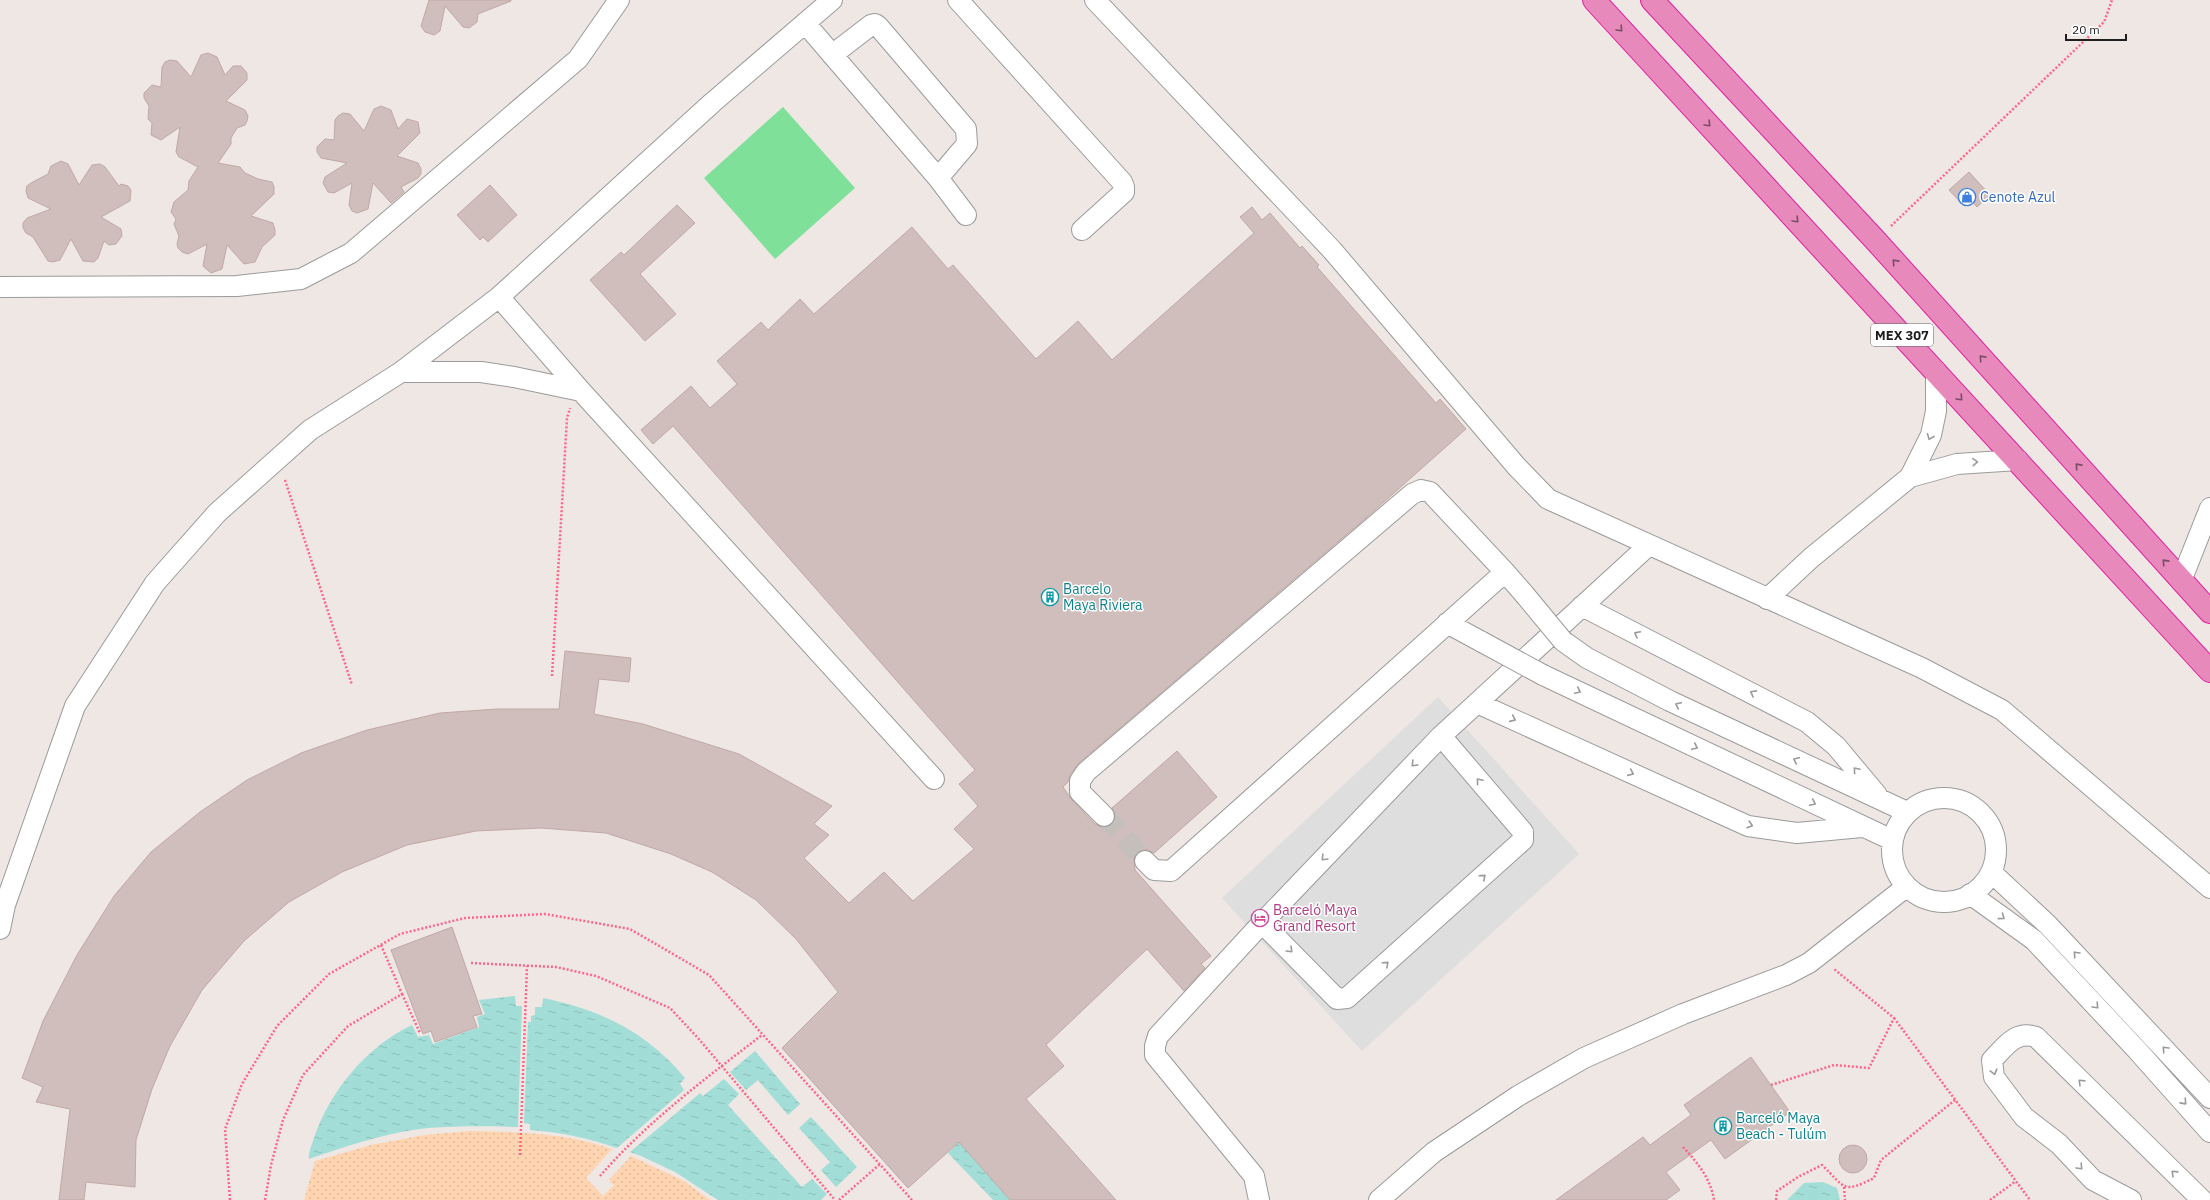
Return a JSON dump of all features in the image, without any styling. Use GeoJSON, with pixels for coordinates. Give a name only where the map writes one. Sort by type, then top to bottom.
{"type":"FeatureCollection","features":[{"type":"Feature","properties":{"kind":"highway","name":"MEX 307"},"geometry":{"type":"LineString","coordinates":[[1594,0],[2018,460],[2210,671]]}},
{"type":"Feature","properties":{"kind":"highway","name":"MEX 307"},"geometry":{"type":"LineString","coordinates":[[1652,0],[1876,241],[2210,612]]}},
{"type":"Feature","properties":{"kind":"street"},"geometry":{"type":"LineString","coordinates":[[0,287],[237,286],[301,279],[351,253],[578,59],[619,0]]}},
{"type":"Feature","properties":{"kind":"street"},"geometry":{"type":"LineString","coordinates":[[0,929],[5,906],[75,706],[154,583],[217,513],[310,430],[401,372],[499,297],[712,103],[832,0]]}},
{"type":"Feature","properties":{"kind":"street"},"geometry":{"type":"LineString","coordinates":[[958,0],[1122,182],[1124,192],[1082,230]]}},
{"type":"Feature","properties":{"kind":"street"},"geometry":{"type":"LineString","coordinates":[[1095,0],[1332,250],[1517,467],[1548,499],[1649,544],[1766,599],[1922,668],[2002,710],[2210,888]]}},
{"type":"Feature","properties":{"kind":"street"},"geometry":{"type":"LineString","coordinates":[[805,23],[938,178],[966,215]]}},
{"type":"Feature","properties":{"kind":"street"},"geometry":{"type":"LineString","coordinates":[[832,55],[871,25],[878,26],[966,129],[968,144],[938,178]]}},
{"type":"Feature","properties":{"kind":"street"},"geometry":{"type":"LineString","coordinates":[[499,297],[581,392],[934,779]]}},
{"type":"Feature","properties":{"kind":"street"},"geometry":{"type":"LineString","coordinates":[[1766,599],[1811,558],[1910,477],[1932,435],[1936,411],[1936,371]]}},
{"type":"Feature","properties":{"kind":"street"},"geometry":{"type":"LineString","coordinates":[[401,372],[481,372],[514,377],[581,392]]}},
{"type":"Feature","properties":{"kind":"street"},"geometry":{"type":"LineString","coordinates":[[1910,477],[1957,464],[2018,460]]}},
{"type":"Feature","properties":{"kind":"street"},"geometry":{"type":"LineString","coordinates":[[1104,816],[1080,792],[1080,781],[1086,772],[1412,494],[1421,490],[1430,492],[1505,572],[1563,641],[1587,658],[1670,701],[1907,812]]}},
{"type":"Feature","properties":{"kind":"street"},"geometry":{"type":"LineString","coordinates":[[2181,581],[2210,508]]}},
{"type":"Feature","properties":{"kind":"street"},"geometry":{"type":"LineString","coordinates":[[1259,1200],[1254,1176],[1155,1055],[1155,1046],[1158,1036],[1262,923],[1441,736],[1649,544]]}},
{"type":"Feature","properties":{"kind":"street"},"geometry":{"type":"LineString","coordinates":[[1145,861],[1154,870],[1171,871],[1505,572]]}},
{"type":"Feature","properties":{"kind":"street"},"geometry":{"type":"LineString","coordinates":[[1582,606],[1807,722],[1836,746],[1881,800]]}},
{"type":"Feature","properties":{"kind":"street"},"geometry":{"type":"LineString","coordinates":[[1448,623],[1543,675],[1892,840]]}},
{"type":"Feature","properties":{"kind":"street"},"geometry":{"type":"LineString","coordinates":[[1477,703],[1748,826],[1797,832],[1862,826]]}},
{"type":"Feature","properties":{"kind":"street"},"geometry":{"type":"LineString","coordinates":[[1262,923],[1337,999],[1348,998],[1523,840],[1523,832],[1441,736]]}},
{"type":"Feature","properties":{"kind":"street"},"geometry":{"type":"LineString","coordinates":[[1947,797],[1971,805],[1988,822],[1994,834],[1996,847],[1991,872],[1985,882],[1970,894],[1953,902],[1928,900],[1906,887],[1893,865],[1892,840],[1896,828],[1907,812],[1922,802],[1934,798],[1947,797]]}},
{"type":"Feature","properties":{"kind":"street"},"geometry":{"type":"LineString","coordinates":[[1991,872],[2048,925],[2210,1098]]}},
{"type":"Feature","properties":{"kind":"street"},"geometry":{"type":"LineString","coordinates":[[1379,1200],[1434,1152],[1518,1096],[1584,1058],[1683,1014],[1786,975],[1818,956],[1906,887]]}},
{"type":"Feature","properties":{"kind":"street"},"geometry":{"type":"LineString","coordinates":[[1970,894],[2034,940],[2137,1050],[2210,1132]]}},
{"type":"Feature","properties":{"kind":"street"},"geometry":{"type":"LineString","coordinates":[[2131,1200],[2093,1180],[2059,1144],[2024,1117],[1994,1077],[1992,1060],[2014,1037],[2027,1034],[2036,1037],[2202,1200]]}},
{"type":"Feature","properties":{"kind":"path"},"geometry":{"type":"LineString","coordinates":[[1876,241],[2104,22],[2112,0]]}},
{"type":"Feature","properties":{"kind":"path"},"geometry":{"type":"LineString","coordinates":[[552,676],[567,418],[571,405],[581,392]]}},
{"type":"Feature","properties":{"kind":"path"},"geometry":{"type":"LineString","coordinates":[[278,458],[352,686]]}},
{"type":"Feature","properties":{"kind":"path"},"geometry":{"type":"LineString","coordinates":[[230,1200],[225,1129],[242,1084],[277,1026],[329,974],[400,934],[465,918],[545,914],[630,929],[710,975],[762,1035],[912,1200]]}},
{"type":"Feature","properties":{"kind":"path"},"geometry":{"type":"LineString","coordinates":[[381,945],[420,1033]]}},
{"type":"Feature","properties":{"kind":"path"},"geometry":{"type":"LineString","coordinates":[[1818,956],[1894,1018],[2030,1200]]}},
{"type":"Feature","properties":{"kind":"path"},"geometry":{"type":"LineString","coordinates":[[471,963],[556,967],[596,976],[670,1008],[835,1200]]}},
{"type":"Feature","properties":{"kind":"path"},"geometry":{"type":"LineString","coordinates":[[520,1155],[527,966]]}},
{"type":"Feature","properties":{"kind":"path"},"geometry":{"type":"LineString","coordinates":[[265,1200],[271,1165],[283,1120],[303,1075],[348,1026],[402,994]]}},
{"type":"Feature","properties":{"kind":"path"},"geometry":{"type":"LineString","coordinates":[[1771,1085],[1834,1065],[1869,1068],[1894,1018]]}},
{"type":"Feature","properties":{"kind":"path"},"geometry":{"type":"LineString","coordinates":[[600,1176],[624,1149],[721,1066],[762,1035]]}},
{"type":"Feature","properties":{"kind":"path"},"geometry":{"type":"LineString","coordinates":[[1776,1200],[1777,1191],[1798,1177],[1822,1165],[1844,1187],[1854,1188],[1874,1178],[1882,1160],[1955,1100]]}},
{"type":"Feature","properties":{"kind":"path"},"geometry":{"type":"LineString","coordinates":[[1683,1147],[1700,1165],[1712,1190],[1714,1200]]}},
{"type":"Feature","properties":{"kind":"path"},"geometry":{"type":"LineString","coordinates":[[839,1200],[880,1164]]}},
{"type":"Feature","properties":{"kind":"path"},"geometry":{"type":"LineString","coordinates":[[1990,1200],[2016,1181]]}},
{"type":"Feature","properties":{"kind":"path"},"geometry":{"type":"LineString","coordinates":[[1844,1187],[1845,1200]]}},
{"type":"Feature","properties":{"kind":"sand"},"geometry":{"type":"Polygon","coordinates":[[[471,1131],[542,1134],[577,1140],[612,1149],[586,1178],[603,1196],[614,1185],[609,1180],[631,1156],[684,1181],[710,1200],[304,1200],[315,1161],[371,1145],[424,1135],[471,1131]]]}},
{"type":"Feature","properties":{"kind":"green space"},"geometry":{"type":"Polygon","coordinates":[[[783,107],[855,188],[775,259],[704,178],[783,107]]]}},
{"type":"Feature","properties":{"kind":"shaded area"},"geometry":{"type":"Polygon","coordinates":[[[1438,697],[1579,854],[1362,1051],[1222,898],[1438,697]]]}},
{"type":"Feature","properties":{"kind":"water"},"geometry":{"type":"Polygon","coordinates":[[[515,996],[516,1006],[522,1006],[518,1127],[484,1126],[413,1130],[367,1140],[309,1159],[314,1138],[329,1104],[352,1072],[380,1045],[395,1034],[412,1025],[418,1037],[429,1035],[433,1044],[479,1027],[477,1017],[485,1014],[479,1000],[515,996]]]}},
{"type":"Feature","properties":{"kind":"water"},"geometry":{"type":"Polygon","coordinates":[[[543,998],[584,1009],[603,1016],[622,1025],[639,1036],[655,1048],[685,1078],[680,1084],[684,1090],[617,1148],[574,1136],[530,1130],[530,1124],[524,1123],[528,1022],[531,1022],[531,1016],[535,1015],[535,1007],[542,1007],[543,998]]]}},
{"type":"Feature","properties":{"kind":"water"},"geometry":{"type":"Polygon","coordinates":[[[755,1051],[800,1104],[788,1115],[758,1080],[746,1090],[730,1072],[755,1051]]]}},
{"type":"Feature","properties":{"kind":"water"},"geometry":{"type":"Polygon","coordinates":[[[724,1079],[739,1094],[728,1105],[802,1187],[812,1179],[827,1194],[821,1200],[718,1200],[675,1172],[630,1152],[700,1093],[703,1096],[724,1079]]]}},
{"type":"Feature","properties":{"kind":"water"},"geometry":{"type":"Polygon","coordinates":[[[811,1117],[857,1167],[836,1187],[821,1170],[830,1162],[799,1128],[811,1117]]]}},
{"type":"Feature","properties":{"kind":"water"},"geometry":{"type":"Polygon","coordinates":[[[959,1142],[1010,1200],[993,1200],[948,1153],[959,1142]]]}},
{"type":"Feature","properties":{"kind":"water"},"geometry":{"type":"Polygon","coordinates":[[[1823,1182],[1837,1188],[1840,1200],[1787,1200],[1804,1183],[1823,1182]]]}},
{"type":"Feature","properties":{"kind":"building"},"geometry":{"type":"Polygon","coordinates":[[[429,0],[511,1],[478,14],[477,22],[469,28],[463,27],[445,6],[440,31],[434,35],[425,32],[421,26],[429,0]]]}},
{"type":"Feature","properties":{"kind":"building"},"geometry":{"type":"Polygon","coordinates":[[[208,53],[217,57],[225,75],[233,66],[241,66],[247,73],[247,80],[226,101],[245,110],[248,116],[247,121],[245,125],[237,128],[231,138],[231,144],[218,163],[240,167],[245,173],[258,179],[272,182],[274,194],[251,216],[273,223],[275,230],[275,235],[262,247],[255,262],[244,264],[227,245],[222,269],[211,273],[203,266],[207,244],[188,254],[182,252],[178,248],[177,244],[179,236],[174,224],[176,219],[171,212],[174,202],[188,190],[189,181],[198,167],[179,157],[176,152],[180,127],[161,140],[151,135],[152,123],[148,119],[149,106],[144,98],[144,93],[152,85],[161,87],[162,67],[165,62],[170,60],[177,61],[191,77],[201,55],[208,53]]]}},
{"type":"Feature","properties":{"kind":"building"},"geometry":{"type":"Polygon","coordinates":[[[381,106],[391,110],[398,129],[407,119],[418,122],[420,133],[397,156],[418,163],[421,169],[421,174],[418,178],[401,187],[404,192],[391,203],[373,183],[368,209],[357,213],[352,211],[349,205],[352,183],[334,193],[328,192],[323,183],[325,177],[347,163],[321,158],[317,152],[317,147],[325,139],[334,140],[335,120],[338,116],[343,113],[350,114],[364,131],[374,109],[381,106]]]}},
{"type":"Feature","properties":{"kind":"building"},"geometry":{"type":"Polygon","coordinates":[[[61,161],[68,164],[79,185],[92,165],[100,164],[105,167],[119,186],[121,184],[128,186],[131,190],[130,201],[101,217],[121,229],[122,236],[116,244],[109,245],[104,241],[98,258],[94,262],[83,261],[71,239],[60,260],[53,262],[48,261],[33,237],[26,233],[23,228],[23,223],[27,218],[51,209],[28,198],[26,191],[27,186],[48,174],[51,166],[61,161]]]}},
{"type":"Feature","properties":{"kind":"building"},"geometry":{"type":"Polygon","coordinates":[[[1969,172],[1990,195],[1977,207],[1970,199],[1963,205],[1949,190],[1969,172]]]}},
{"type":"Feature","properties":{"kind":"building"},"geometry":{"type":"Polygon","coordinates":[[[490,185],[517,215],[488,242],[483,237],[480,240],[457,215],[490,185]]]}},
{"type":"Feature","properties":{"kind":"building"},"geometry":{"type":"Polygon","coordinates":[[[677,205],[695,223],[640,274],[676,314],[645,341],[590,280],[621,252],[624,255],[677,205]]]}},
{"type":"Feature","properties":{"kind":"building"},"geometry":{"type":"Polygon","coordinates":[[[1252,207],[1262,220],[1270,213],[1300,248],[1302,246],[1319,265],[1317,267],[1436,403],[1440,399],[1466,429],[1367,517],[1079,763],[1070,775],[1068,782],[1063,787],[1072,800],[1095,824],[1101,827],[1107,827],[1115,819],[1112,808],[1177,751],[1217,797],[1154,853],[1148,850],[1142,850],[1137,853],[1134,858],[1135,870],[1211,956],[1201,964],[1205,968],[1184,991],[1147,949],[1046,1045],[1064,1066],[1026,1099],[1116,1200],[1010,1200],[959,1142],[908,1188],[782,1048],[838,992],[796,939],[756,900],[712,872],[671,854],[606,833],[541,828],[476,831],[407,845],[342,872],[289,902],[244,941],[202,990],[170,1046],[152,1089],[136,1140],[135,1187],[86,1182],[84,1200],[59,1200],[70,1109],[36,1102],[43,1087],[22,1078],[43,1021],[77,955],[114,896],[151,852],[200,812],[247,780],[301,753],[367,730],[440,713],[497,709],[559,709],[565,651],[631,658],[629,682],[599,679],[594,714],[643,724],[739,754],[832,806],[814,824],[829,835],[804,858],[849,903],[884,872],[913,901],[974,849],[954,829],[978,806],[959,784],[975,770],[673,426],[653,444],[641,430],[691,386],[710,408],[737,384],[717,361],[761,322],[768,330],[800,299],[814,314],[912,227],[948,269],[953,265],[1036,359],[1078,321],[1112,360],[1254,233],[1240,217],[1252,207]]]}},
{"type":"Feature","properties":{"kind":"building"},"geometry":{"type":"Polygon","coordinates":[[[452,927],[482,1014],[473,1016],[477,1027],[435,1042],[431,1031],[423,1034],[391,950],[452,927]]]}},
{"type":"Feature","properties":{"kind":"building","name":"Barceló Maya Beach - Tulúm"},"geometry":{"type":"Polygon","coordinates":[[[1751,1057],[1790,1112],[1725,1159],[1711,1140],[1666,1172],[1680,1190],[1666,1200],[1556,1200],[1643,1137],[1650,1145],[1691,1115],[1684,1105],[1751,1057]]]}},
{"type":"Feature","properties":{"kind":"building"},"geometry":{"type":"Polygon","coordinates":[[[1853,1145],[1863,1149],[1867,1159],[1863,1169],[1853,1173],[1843,1169],[1839,1159],[1843,1149],[1853,1145]]]}},
{"type":"Feature","properties":{"kind":"tunnel"},"geometry":{"type":"LineString","coordinates":[[1104,816],[1145,861]]}},
{"type":"Feature","properties":{"kind":"place","name":"Cenote Azul"},"geometry":{"type":"Point","coordinates":[1967,197]}},
{"type":"Feature","properties":{"kind":"place","name":"Barcelo Maya Riviera"},"geometry":{"type":"Point","coordinates":[1050,597]}},
{"type":"Feature","properties":{"kind":"place","name":"Barceló Maya Grand Resort"},"geometry":{"type":"Point","coordinates":[1260,918]}},
{"type":"Feature","properties":{"kind":"place","name":"Barceló Maya Beach - Tulúm"},"geometry":{"type":"Point","coordinates":[1723,1126]}}]}
